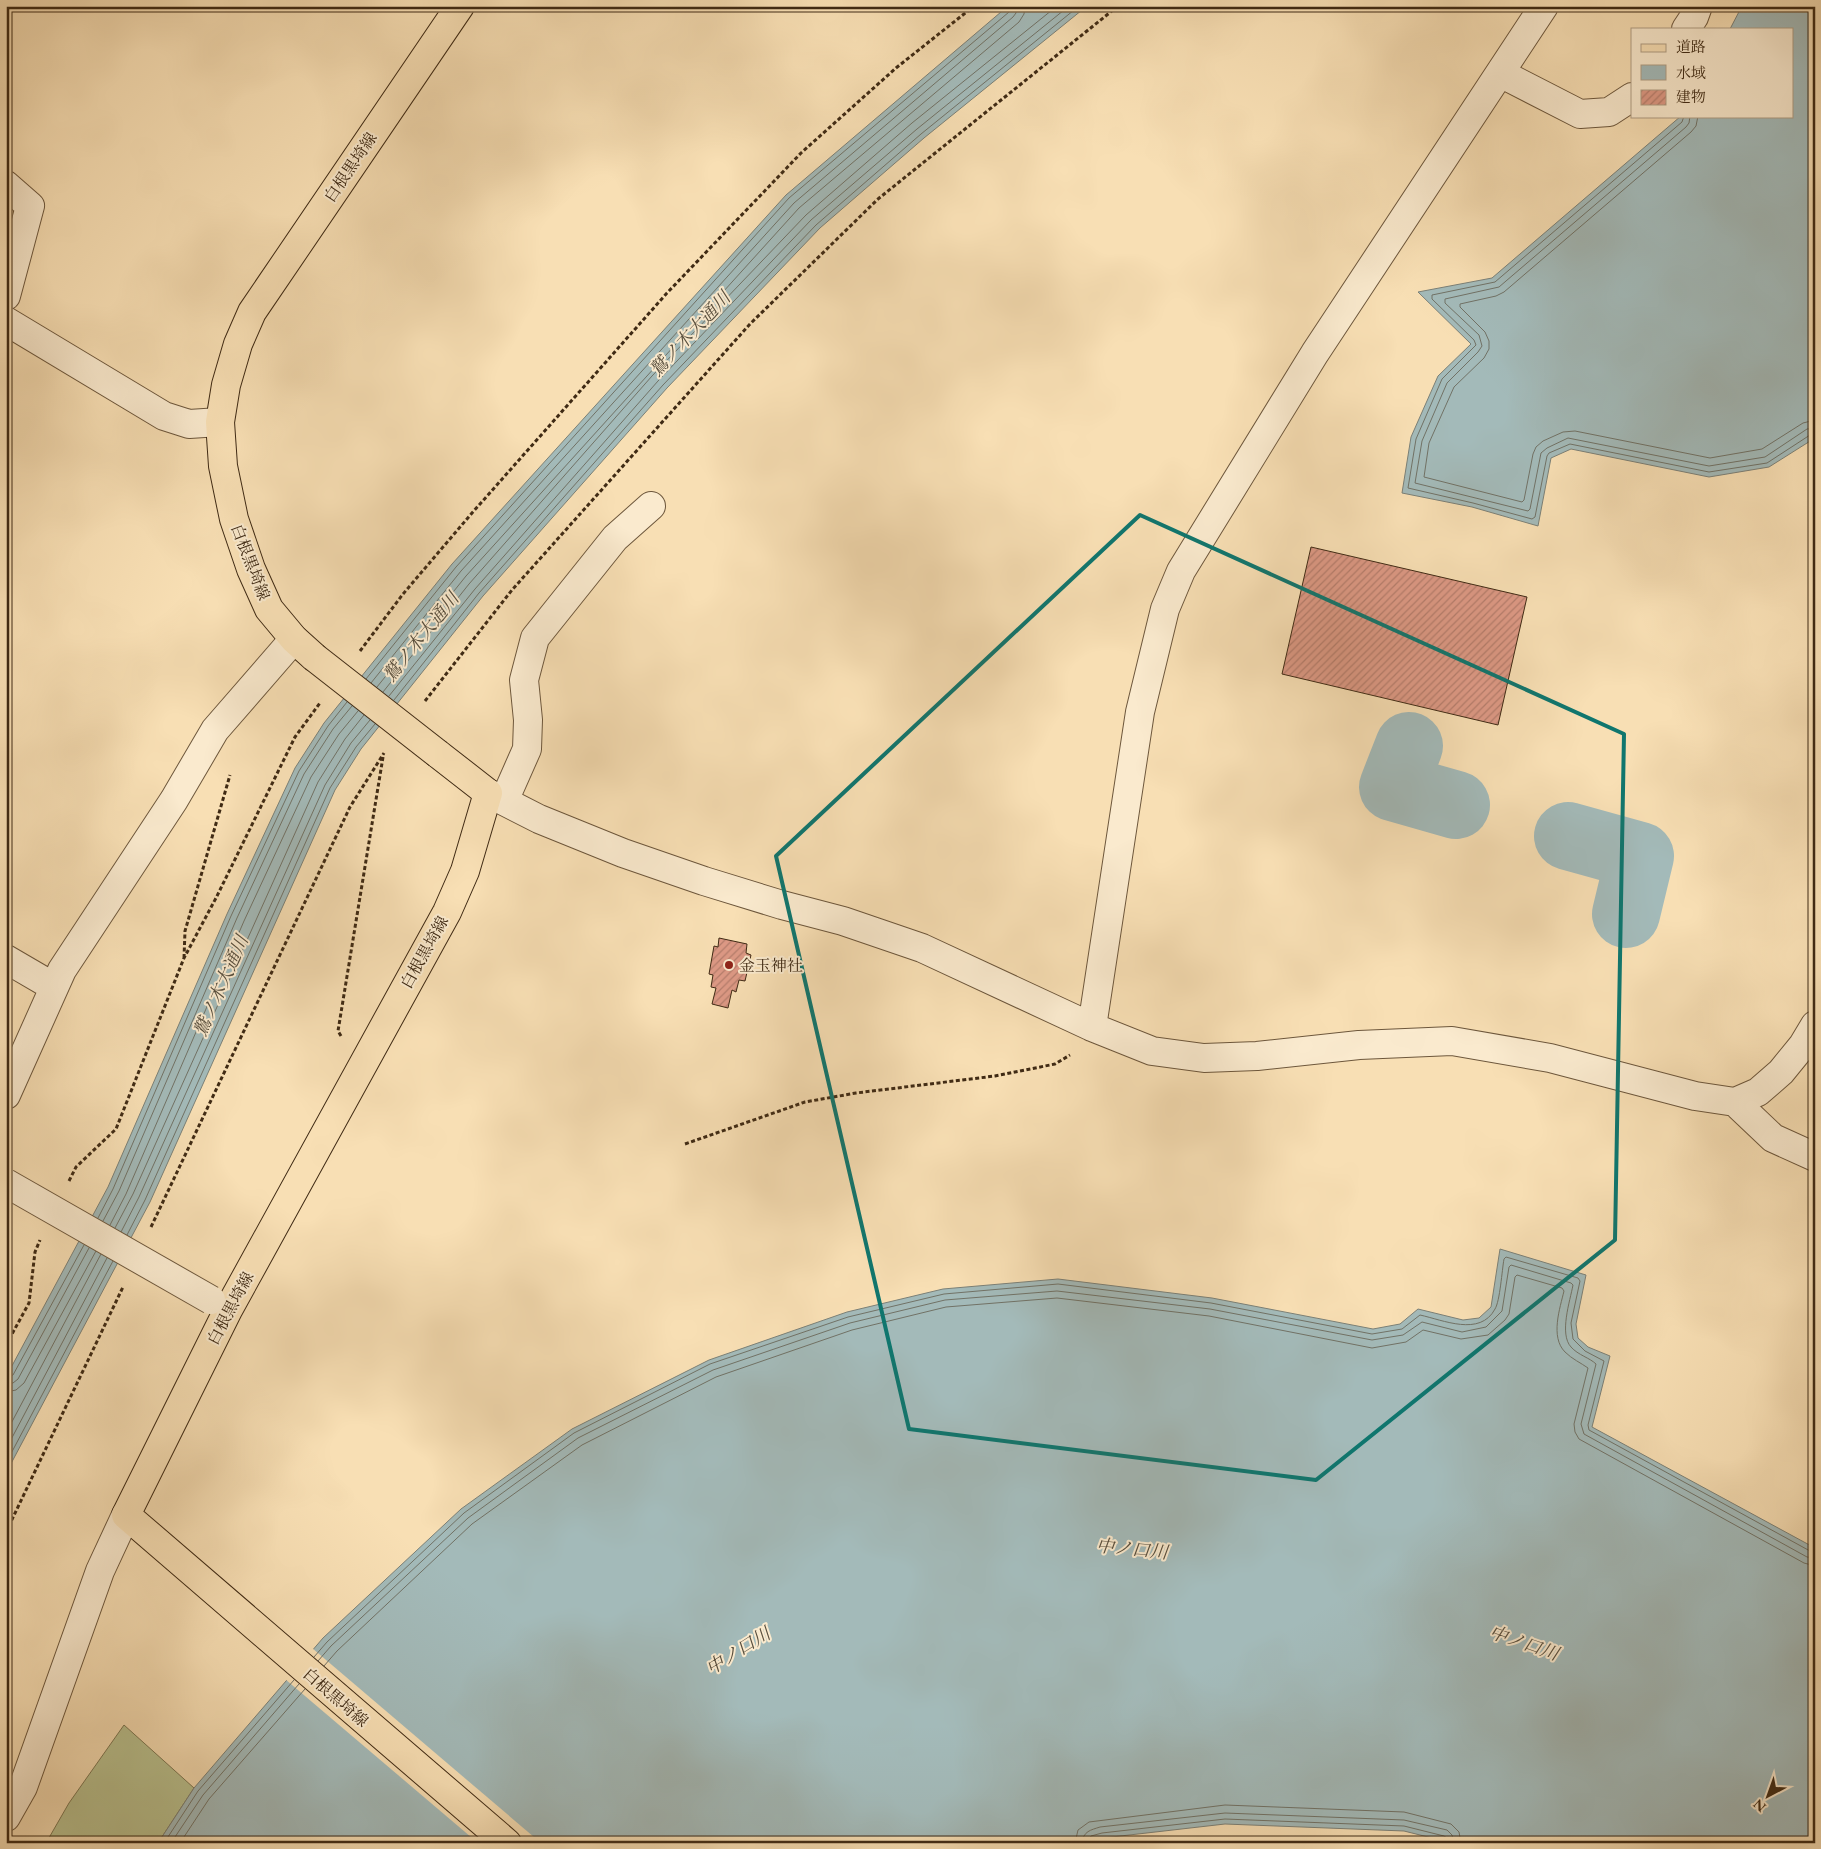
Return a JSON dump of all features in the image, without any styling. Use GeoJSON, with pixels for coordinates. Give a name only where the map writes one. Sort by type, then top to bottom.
{"type":"FeatureCollection","features":[{"type":"Feature","properties":{"kind":"main road","name":"白根黒埼線"},"geometry":{"type":"LineString","coordinates":[[460,6],[252,312],[238,344],[226,385],[220,422],[224,475],[234,519],[251,569],[269,609],[304,648],[438,754],[496,797],[446,912],[363,1064],[219,1305],[126,1515],[507,1843]]}},
{"type":"Feature","properties":{"kind":"street"},"geometry":{"type":"LineString","coordinates":[[1092,1027],[1140,712],[1165,609],[1181,571],[1315,353],[1544,6]]}},
{"type":"Feature","properties":{"kind":"street"},"geometry":{"type":"LineString","coordinates":[[1687,28],[1698,6]]}},
{"type":"Feature","properties":{"kind":"street"},"geometry":{"type":"LineString","coordinates":[[1500,73],[1580,114],[1609,112],[1631,98]]}},
{"type":"Feature","properties":{"kind":"street"},"geometry":{"type":"LineString","coordinates":[[6,185],[30,206],[6,296]]}},
{"type":"Feature","properties":{"kind":"street"},"geometry":{"type":"LineString","coordinates":[[6,321],[164,416],[189,424],[220,422]]}},
{"type":"Feature","properties":{"kind":"street"},"geometry":{"type":"LineString","coordinates":[[652,506],[615,538],[535,638],[524,680],[528,720],[527,750],[496,797],[539,819],[623,853],[704,881],[843,921],[922,948],[1092,1027],[1152,1051],[1204,1058],[1257,1056],[1359,1045],[1452,1040],[1550,1058],[1696,1096],[1736,1102],[1758,1092],[1781,1072],[1803,1045],[1815,1025]]}},
{"type":"Feature","properties":{"kind":"street"},"geometry":{"type":"LineString","coordinates":[[6,1095],[62,970],[174,800],[215,730],[304,648]]}},
{"type":"Feature","properties":{"kind":"street"},"geometry":{"type":"LineString","coordinates":[[6,958],[54,987]]}},
{"type":"Feature","properties":{"kind":"street"},"geometry":{"type":"LineString","coordinates":[[1736,1102],[1773,1138],[1815,1157]]}},
{"type":"Feature","properties":{"kind":"street"},"geometry":{"type":"LineString","coordinates":[[6,1183],[219,1305]]}},
{"type":"Feature","properties":{"kind":"street"},"geometry":{"type":"LineString","coordinates":[[6,1817],[23,1787],[100,1570],[126,1515]]}},
{"type":"Feature","properties":{"kind":"path"},"geometry":{"type":"LineString","coordinates":[[355,657],[403,594],[472,513],[666,293],[801,153],[896,68],[974,6]]}},
{"type":"Feature","properties":{"kind":"path"},"geometry":{"type":"LineString","coordinates":[[420,707],[512,590],[750,324],[878,199],[1118,6]]}},
{"type":"Feature","properties":{"kind":"path"},"geometry":{"type":"LineString","coordinates":[[68,1184],[76,1167],[116,1129],[184,958],[216,898],[294,736],[325,697]]}},
{"type":"Feature","properties":{"kind":"path"},"geometry":{"type":"LineString","coordinates":[[151,1228],[350,807],[390,746]]}},
{"type":"Feature","properties":{"kind":"path"},"geometry":{"type":"LineString","coordinates":[[363,1064],[338,1032],[384,754]]}},
{"type":"Feature","properties":{"kind":"path"},"geometry":{"type":"LineString","coordinates":[[184,958],[185,931],[232,769]]}},
{"type":"Feature","properties":{"kind":"path"},"geometry":{"type":"LineString","coordinates":[[685,1144],[805,1102],[856,1093],[995,1076],[1055,1064],[1078,1050],[1092,1027]]}},
{"type":"Feature","properties":{"kind":"path"},"geometry":{"type":"LineString","coordinates":[[6,1345],[29,1303],[35,1252],[43,1235]]}},
{"type":"Feature","properties":{"kind":"path"},"geometry":{"type":"LineString","coordinates":[[6,1532],[125,1282]]}},
{"type":"Feature","properties":{"kind":"highlighted area"},"geometry":{"type":"Polygon","coordinates":[[[1140,515],[1624,734],[1615,1240],[1316,1480],[909,1429],[776,856],[1140,515]]]}},
{"type":"Feature","properties":{"kind":"green space"},"geometry":{"type":"Polygon","coordinates":[[[124,1725],[194,1788],[158,1843],[46,1843],[69,1803],[124,1725]]]}},
{"type":"Feature","properties":{"kind":"water","name":"鷲ノ木大通川"},"geometry":{"type":"Polygon","coordinates":[[[1008,6],[1087,6],[924,138],[820,228],[667,388],[483,596],[361,749],[335,790],[150,1202],[6,1473],[6,1377],[108,1187],[227,914],[295,768],[324,723],[452,564],[786,195],[1008,6]]]}},
{"type":"Feature","properties":{"kind":"water"},"geometry":{"type":"Polygon","coordinates":[[[1742,6],[1815,6],[1815,438],[1769,467],[1709,477],[1571,449],[1551,458],[1538,526],[1472,507],[1402,493],[1411,437],[1438,376],[1471,344],[1418,292],[1492,278],[1679,118],[1794,118],[1794,28],[1731,28],[1742,6]]]}},
{"type":"Feature","properties":{"kind":"water","name":"中ノ口川"},"geometry":{"type":"Polygon","coordinates":[[[1500,1249],[1586,1275],[1576,1324],[1578,1338],[1588,1347],[1610,1356],[1592,1427],[1815,1548],[1815,1843],[1452,1843],[1404,1831],[1225,1824],[1103,1838],[1083,1843],[158,1843],[194,1788],[323,1638],[461,1509],[572,1429],[709,1360],[847,1312],[943,1289],[1058,1279],[1212,1298],[1373,1329],[1400,1324],[1418,1309],[1463,1320],[1479,1318],[1491,1307],[1500,1249]]]}},
{"type":"Feature","properties":{"kind":"pier"},"geometry":{"type":"Polygon","coordinates":[[[312,1648],[541,1843],[478,1843],[285,1679],[312,1648]]]}},
{"type":"Feature","properties":{"kind":"building"},"geometry":{"type":"Polygon","coordinates":[[[1311,547],[1527,597],[1498,725],[1282,674],[1311,547]]]}},
{"type":"Feature","properties":{"kind":"building"},"geometry":{"type":"Polygon","coordinates":[[[719,938],[747,944],[746,953],[751,955],[745,981],[739,980],[736,992],[732,990],[728,1008],[712,1004],[716,988],[711,987],[713,975],[709,974],[714,946],[718,947],[719,938]]]}},
{"type":"Feature","properties":{"kind":"waterway"},"geometry":{"type":"LineString","coordinates":[[1409,746],[1393,787],[1456,805]]}},
{"type":"Feature","properties":{"kind":"waterway"},"geometry":{"type":"LineString","coordinates":[[1568,836],[1640,856],[1626,914]]}},
{"type":"Feature","properties":{"kind":"place","name":"金玉神社"},"geometry":{"type":"Point","coordinates":[729,965]}}]}
